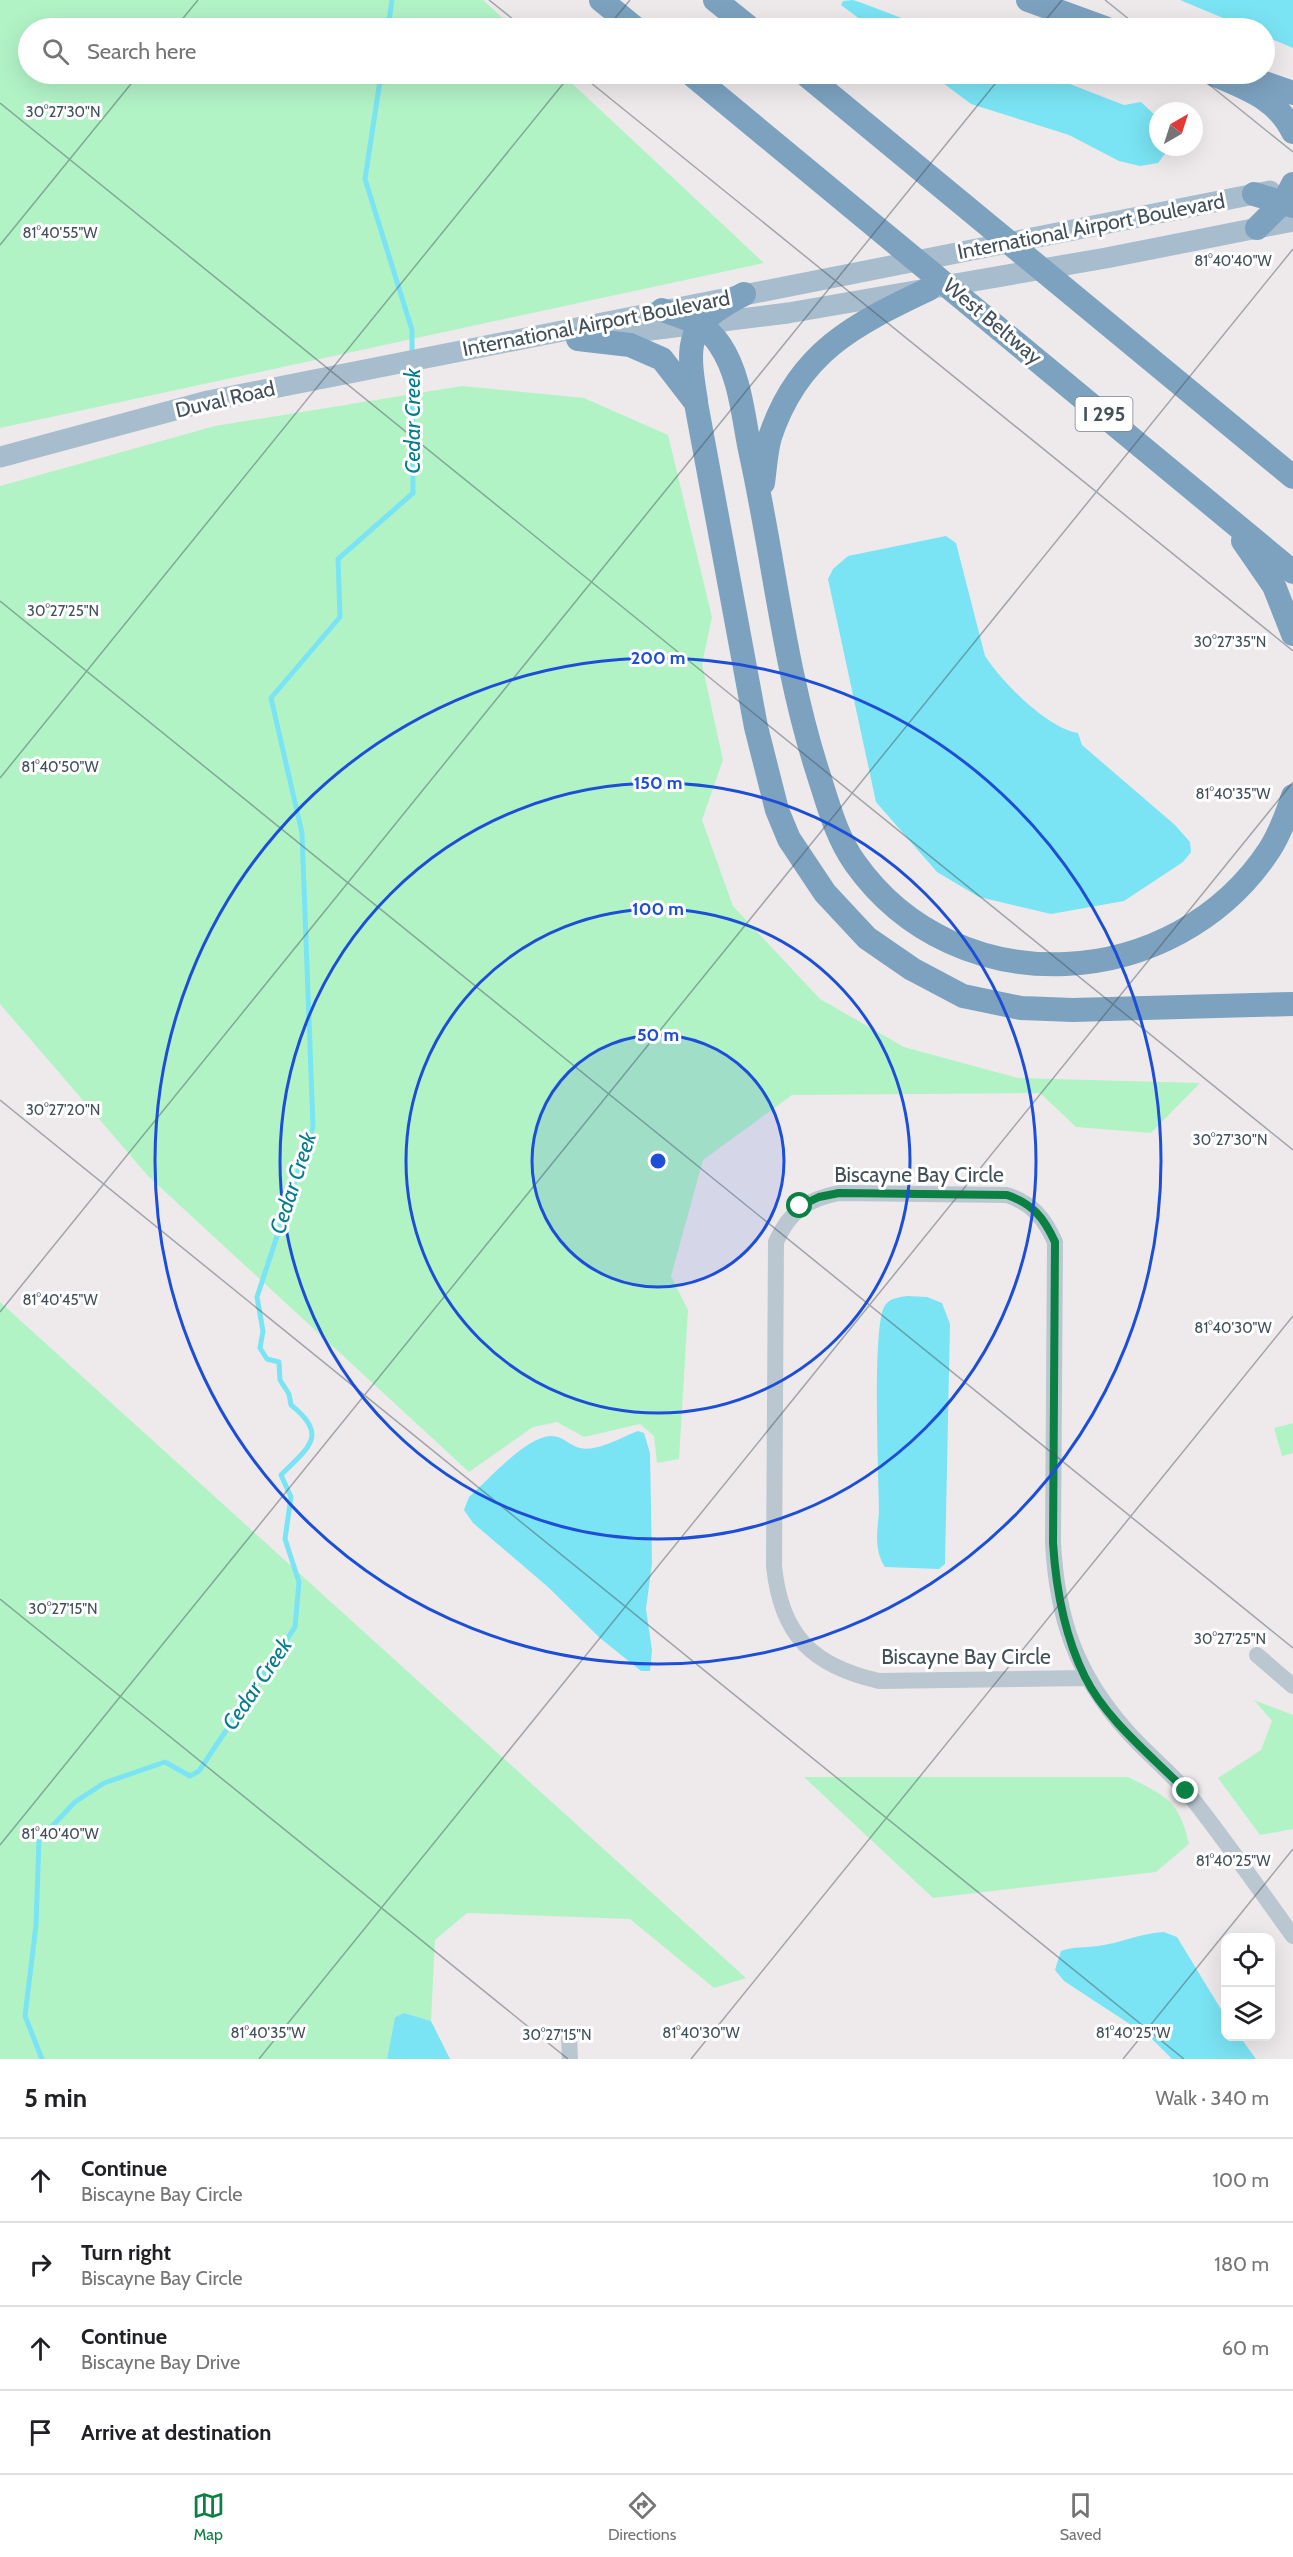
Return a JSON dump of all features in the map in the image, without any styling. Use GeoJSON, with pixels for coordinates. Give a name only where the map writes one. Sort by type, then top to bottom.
{"type":"FeatureCollection","features":[{"type":"Feature","properties":{"kind":"highway"},"geometry":{"type":"LineString","coordinates":[[600,0],[622,18]]}},
{"type":"Feature","properties":{"kind":"highway"},"geometry":{"type":"LineString","coordinates":[[715,0],[738,18]]}},
{"type":"Feature","properties":{"kind":"highway"},"geometry":{"type":"LineString","coordinates":[[1028,0],[1078,18]]}},
{"type":"Feature","properties":{"kind":"highway","name":"West Beltway"},"geometry":{"type":"LineString","coordinates":[[702,84],[879,227],[1293,572]]}},
{"type":"Feature","properties":{"kind":"highway"},"geometry":{"type":"LineString","coordinates":[[817,84],[968,206],[1293,477]]}},
{"type":"Feature","properties":{"kind":"highway"},"geometry":{"type":"LineString","coordinates":[[1234,84],[1268,100],[1284,116],[1293,132]]}},
{"type":"Feature","properties":{"kind":"highway"},"geometry":{"type":"LineString","coordinates":[[1266,84],[1293,93]]}},
{"type":"Feature","properties":{"kind":"highway"},"geometry":{"type":"LineString","coordinates":[[1254,194],[1291,198]]}},
{"type":"Feature","properties":{"kind":"highway"},"geometry":{"type":"LineString","coordinates":[[1257,228],[1291,198]]}},
{"type":"Feature","properties":{"kind":"highway"},"geometry":{"type":"LineString","coordinates":[[761,497],[770,438],[790,393],[817,358],[847,331],[929,289]]}},
{"type":"Feature","properties":{"kind":"highway"},"geometry":{"type":"LineString","coordinates":[[744,294],[716,308],[701,324],[691,342],[691,369],[756,727],[777,810],[789,839],[825,894],[843,915],[888,954],[963,996],[987,1002],[1021,1008],[1073,1010],[1293,1004]]}},
{"type":"Feature","properties":{"kind":"highway"},"geometry":{"type":"LineString","coordinates":[[662,310],[701,324],[719,344],[734,372],[761,497],[780,617],[801,720],[829,810],[840,838],[856,864],[904,915],[924,928],[976,951],[1039,965],[1090,962],[1129,955],[1156,946],[1212,912],[1256,868],[1272,847],[1293,796]]}},
{"type":"Feature","properties":{"kind":"highway"},"geometry":{"type":"LineString","coordinates":[[578,339],[630,345],[662,359],[696,403]]}},
{"type":"Feature","properties":{"kind":"highway"},"geometry":{"type":"LineString","coordinates":[[1217,508],[1248,547],[1274,586],[1293,634]]}},
{"type":"Feature","properties":{"kind":"main road","name":"International Airport Boulevard"},"geometry":{"type":"LineString","coordinates":[[452,351],[1254,194]]}},
{"type":"Feature","properties":{"kind":"main road","name":"International Airport Boulevard"},"geometry":{"type":"LineString","coordinates":[[452,351],[494,351],[788,313],[1257,228]]}},
{"type":"Feature","properties":{"kind":"main road","name":"Duval Road"},"geometry":{"type":"LineString","coordinates":[[0,457],[208,401],[452,351]]}},
{"type":"Feature","properties":{"kind":"street","name":"Biscayne Bay Circle"},"geometry":{"type":"LineString","coordinates":[[839,1193],[1007,1195],[1023,1201],[1037,1211],[1047,1223],[1055,1242],[1055,1581],[1064,1621],[1086,1678],[879,1681],[847,1673],[823,1661],[803,1642],[787,1620],[776,1594],[774,1575],[776,1242],[785,1223],[800,1206],[819,1197],[839,1193]]}},
{"type":"Feature","properties":{"kind":"street"},"geometry":{"type":"LineString","coordinates":[[1257,1655],[1293,1686]]}},
{"type":"Feature","properties":{"kind":"street"},"geometry":{"type":"LineString","coordinates":[[1086,1678],[1127,1731],[1186,1791],[1293,1936]]}},
{"type":"Feature","properties":{"kind":"street"},"geometry":{"type":"LineString","coordinates":[[569,2037],[570,2059]]}},
{"type":"Feature","properties":{"kind":"green space"},"geometry":{"type":"Polygon","coordinates":[[[0,0],[483,0],[503,18],[18,18],[18,84],[573,84],[764,263],[0,428],[0,0]]]}},
{"type":"Feature","properties":{"kind":"green space"},"geometry":{"type":"Polygon","coordinates":[[[462,386],[584,398],[668,435],[712,617],[702,664],[723,760],[702,820],[733,906],[820,999],[904,1047],[1018,1078],[1200,1083],[1151,1133],[1076,1127],[1040,1093],[792,1095],[703,1160],[671,1276],[688,1310],[679,1459],[657,1463],[654,1436],[640,1424],[584,1437],[557,1422],[533,1427],[469,1472],[148,1176],[0,1004],[0,486],[215,426],[462,386]]]}},
{"type":"Feature","properties":{"kind":"green space"},"geometry":{"type":"Polygon","coordinates":[[[0,1302],[746,1978],[714,1988],[630,1919],[467,1913],[435,1940],[431,2021],[404,2013],[395,2017],[387,2059],[0,2059],[0,1302]]]}},
{"type":"Feature","properties":{"kind":"green space"},"geometry":{"type":"Polygon","coordinates":[[[1293,1423],[1293,1453],[1282,1456],[1274,1428],[1293,1423]]]}},
{"type":"Feature","properties":{"kind":"green space"},"geometry":{"type":"Polygon","coordinates":[[[1254,1700],[1293,1715],[1293,1829],[1260,1835],[1218,1778],[1261,1750],[1272,1721],[1254,1700]]]}},
{"type":"Feature","properties":{"kind":"green space"},"geometry":{"type":"Polygon","coordinates":[[[804,1777],[1128,1777],[1169,1801],[1181,1818],[1189,1844],[1156,1872],[933,1898],[804,1777]]]}},
{"type":"Feature","properties":{"kind":"water"},"geometry":{"type":"Polygon","coordinates":[[[853,0],[901,18],[859,18],[841,5],[843,1],[853,0]]]}},
{"type":"Feature","properties":{"kind":"water"},"geometry":{"type":"Polygon","coordinates":[[[1180,0],[1293,0],[1293,48],[1275,40],[1275,18],[1223,18],[1180,0]]]}},
{"type":"Feature","properties":{"kind":"water"},"geometry":{"type":"Polygon","coordinates":[[[944,84],[1070,84],[1124,105],[1141,102],[1149,110],[1149,156],[1163,156],[1158,163],[1140,166],[1119,161],[1069,135],[971,104],[944,84]]]}},
{"type":"Feature","properties":{"kind":"water"},"geometry":{"type":"Polygon","coordinates":[[[946,536],[956,543],[985,656],[993,667],[1039,713],[1053,723],[1078,733],[1082,745],[1175,825],[1190,842],[1191,852],[1183,862],[1124,901],[1051,914],[979,897],[937,872],[876,802],[828,579],[833,569],[848,556],[946,536]]]}},
{"type":"Feature","properties":{"kind":"water"},"geometry":{"type":"Polygon","coordinates":[[[907,1296],[927,1297],[942,1303],[950,1324],[945,1564],[939,1569],[885,1567],[878,1548],[877,1368],[881,1316],[888,1302],[907,1296]]]}},
{"type":"Feature","properties":{"kind":"water"},"geometry":{"type":"Polygon","coordinates":[[[638,1431],[644,1433],[650,1453],[652,1563],[646,1609],[652,1650],[650,1671],[641,1671],[600,1638],[548,1587],[473,1523],[464,1510],[469,1497],[496,1471],[540,1438],[554,1436],[576,1447],[587,1449],[602,1446],[638,1431]]]}},
{"type":"Feature","properties":{"kind":"water"},"geometry":{"type":"Polygon","coordinates":[[[1164,1932],[1177,1937],[1221,2009],[1221,2041],[1243,2041],[1256,2059],[1172,2059],[1151,2038],[1064,1981],[1055,1970],[1061,1951],[1106,1945],[1164,1932]]]}},
{"type":"Feature","properties":{"kind":"water"},"geometry":{"type":"Polygon","coordinates":[[[404,2013],[431,2021],[450,2059],[387,2059],[395,2017],[404,2013]]]}},
{"type":"Feature","properties":{"kind":"waterway","name":"Cedar Creek"},"geometry":{"type":"LineString","coordinates":[[389,18],[392,0]]}},
{"type":"Feature","properties":{"kind":"waterway","name":"Cedar Creek"},"geometry":{"type":"LineString","coordinates":[[379,84],[365,179],[412,330],[412,355]]}},
{"type":"Feature","properties":{"kind":"waterway","name":"Cedar Creek"},"geometry":{"type":"LineString","coordinates":[[42,2059],[25,2016],[36,1925],[39,1840],[75,1802],[104,1783],[165,1762],[190,1776],[199,1771],[295,1627],[299,1582],[285,1539],[291,1497],[281,1475],[306,1448],[311,1441],[312,1433],[303,1415],[291,1405],[289,1394],[280,1380],[279,1362],[267,1359],[260,1348],[263,1331],[257,1297],[313,1127],[302,833],[271,698],[340,617],[338,559],[413,493],[412,367]]}},
{"type":"Feature","properties":{"kind":"route"},"geometry":{"type":"LineString","coordinates":[[800,1206],[819,1197],[839,1193],[1007,1195],[1023,1201],[1037,1211],[1047,1223],[1055,1242],[1053,1543],[1055,1581],[1064,1621],[1086,1678],[1108,1709],[1186,1791]]}}]}
